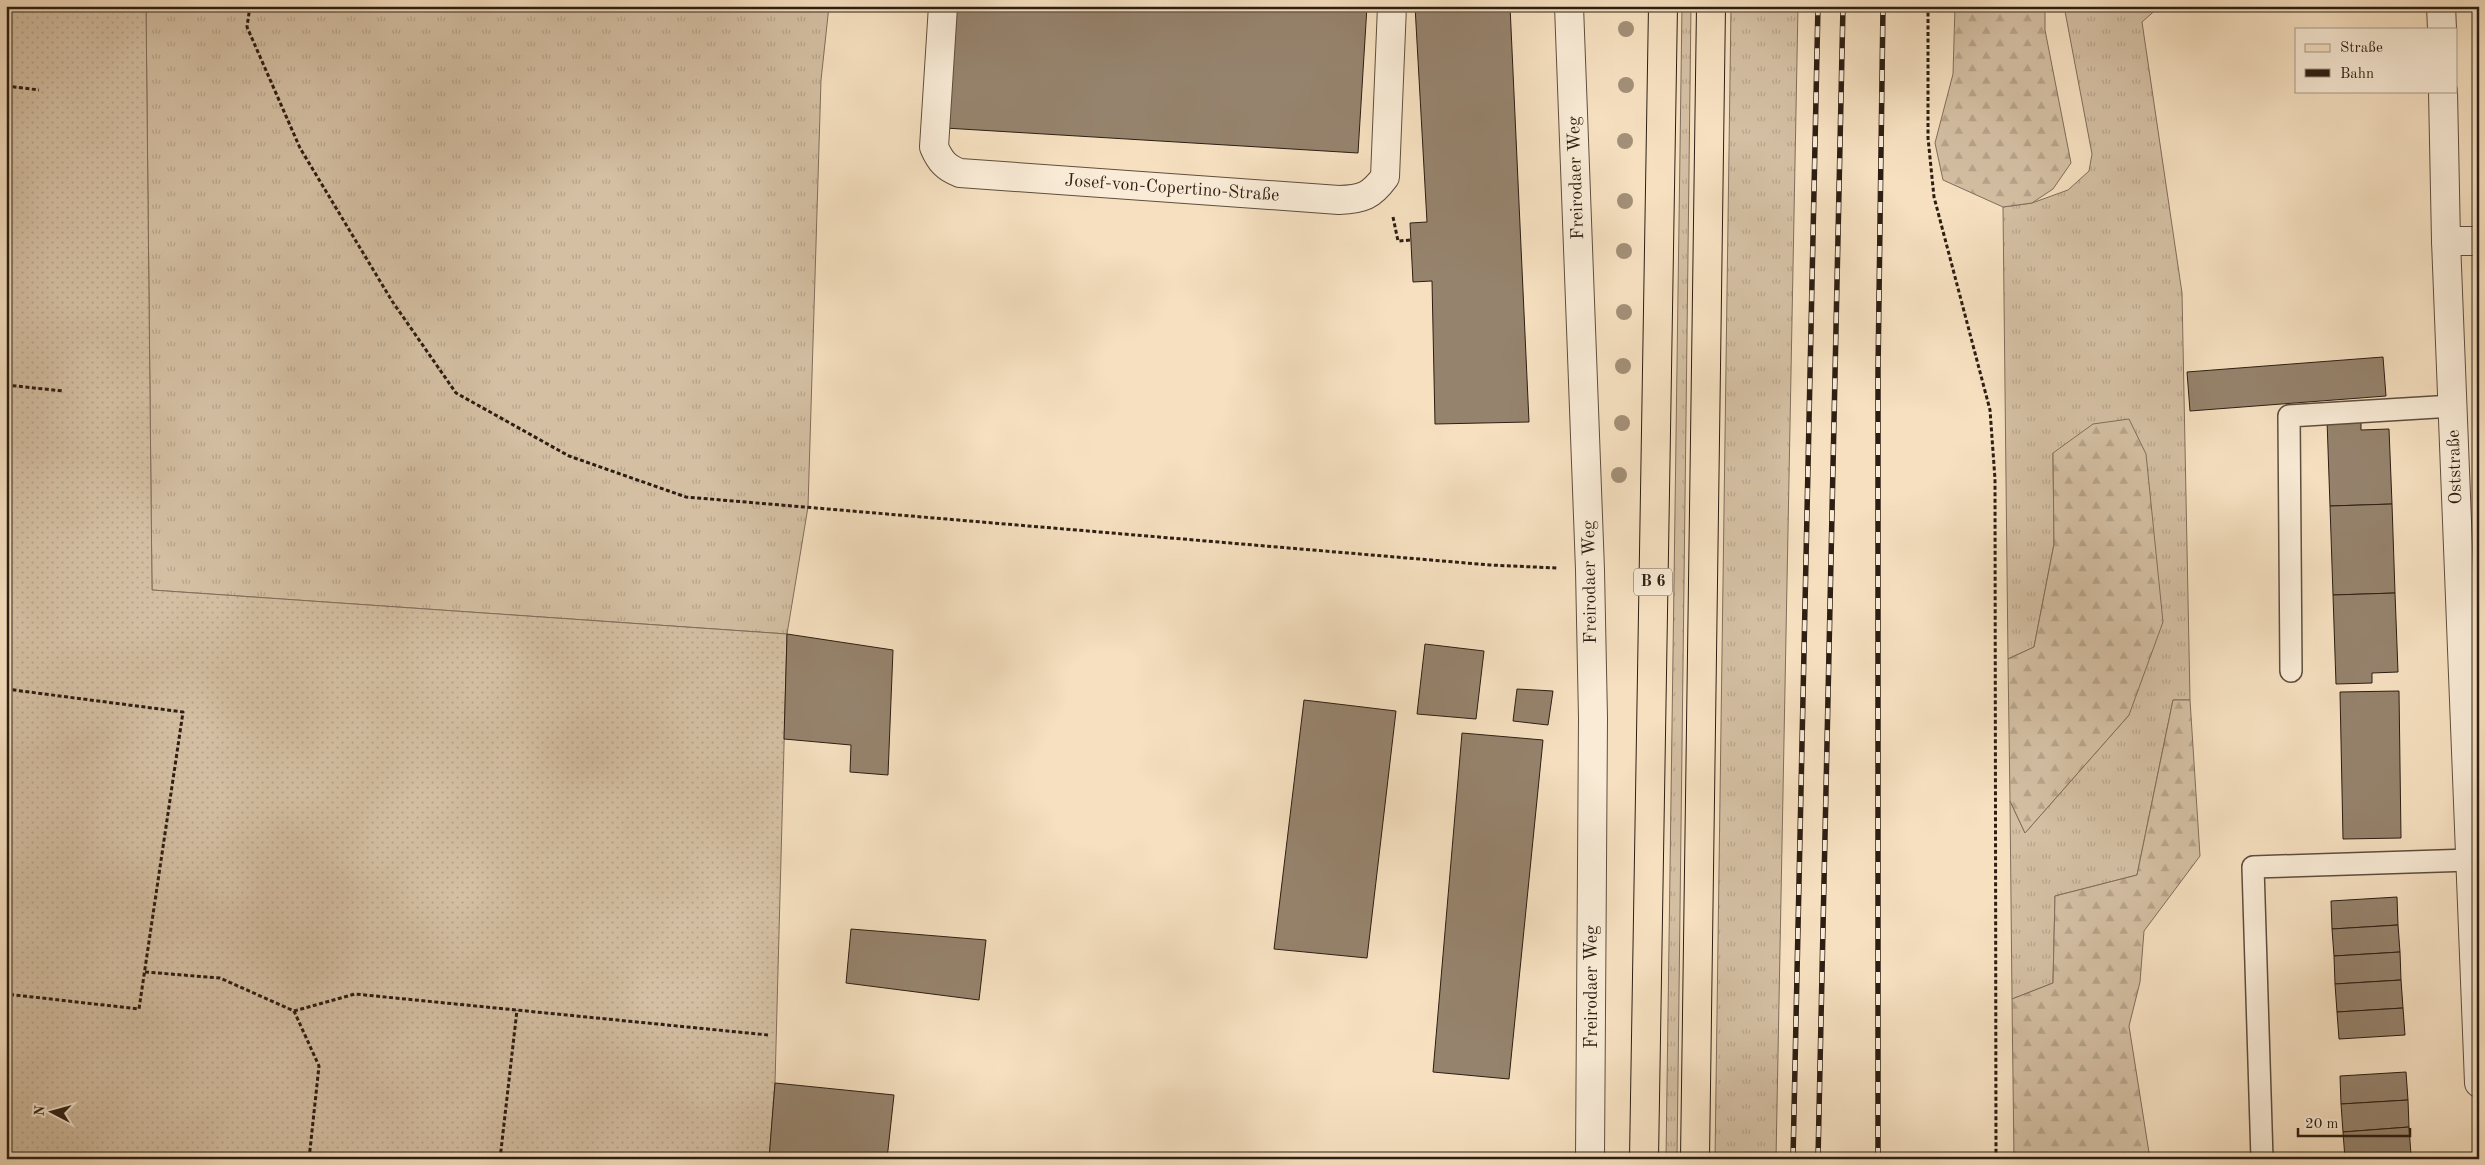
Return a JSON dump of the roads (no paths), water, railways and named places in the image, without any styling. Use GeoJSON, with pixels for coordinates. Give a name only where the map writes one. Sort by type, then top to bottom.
{"type":"FeatureCollection","features":[{"type":"Feature","properties":{"kind":"main road","name":"B 6"},"geometry":{"type":"LineString","coordinates":[[1644,1159],[1662,6]]}},
{"type":"Feature","properties":{"kind":"main road"},"geometry":{"type":"LineString","coordinates":[[1695,1159],[1711,6]]}},
{"type":"Feature","properties":{"kind":"street","name":"Josef-von-Copertino-Straße"},"geometry":{"type":"LineString","coordinates":[[944,6],[934,148],[940,160],[950,170],[960,173],[1339,200],[1358,200],[1374,192],[1385,177],[1392,6]]}},
{"type":"Feature","properties":{"kind":"street","name":"Freirodaer Weg"},"geometry":{"type":"LineString","coordinates":[[1569,6],[1590,570],[1593,718],[1590,1159]]}},
{"type":"Feature","properties":{"kind":"street"},"geometry":{"type":"LineString","coordinates":[[2441,6],[2442,28]]}},
{"type":"Feature","properties":{"kind":"street","name":"Oststraße"},"geometry":{"type":"LineString","coordinates":[[2443,92],[2446,241],[2453,406],[2473,766],[2470,860],[2479,1083]]}},
{"type":"Feature","properties":{"kind":"street"},"geometry":{"type":"LineString","coordinates":[[2446,241],[2479,241]]}},
{"type":"Feature","properties":{"kind":"lane"},"geometry":{"type":"LineString","coordinates":[[2291,671],[2289,416],[2453,406]]}},
{"type":"Feature","properties":{"kind":"lane"},"geometry":{"type":"LineString","coordinates":[[2262,1159],[2253,867],[2470,860]]}},
{"type":"Feature","properties":{"kind":"railway"},"geometry":{"type":"LineString","coordinates":[[1793,1159],[1818,6]]}},
{"type":"Feature","properties":{"kind":"railway"},"geometry":{"type":"LineString","coordinates":[[1818,1159],[1843,6]]}},
{"type":"Feature","properties":{"kind":"railway"},"geometry":{"type":"LineString","coordinates":[[1878,1159],[1878,371],[1883,6]]}}]}
